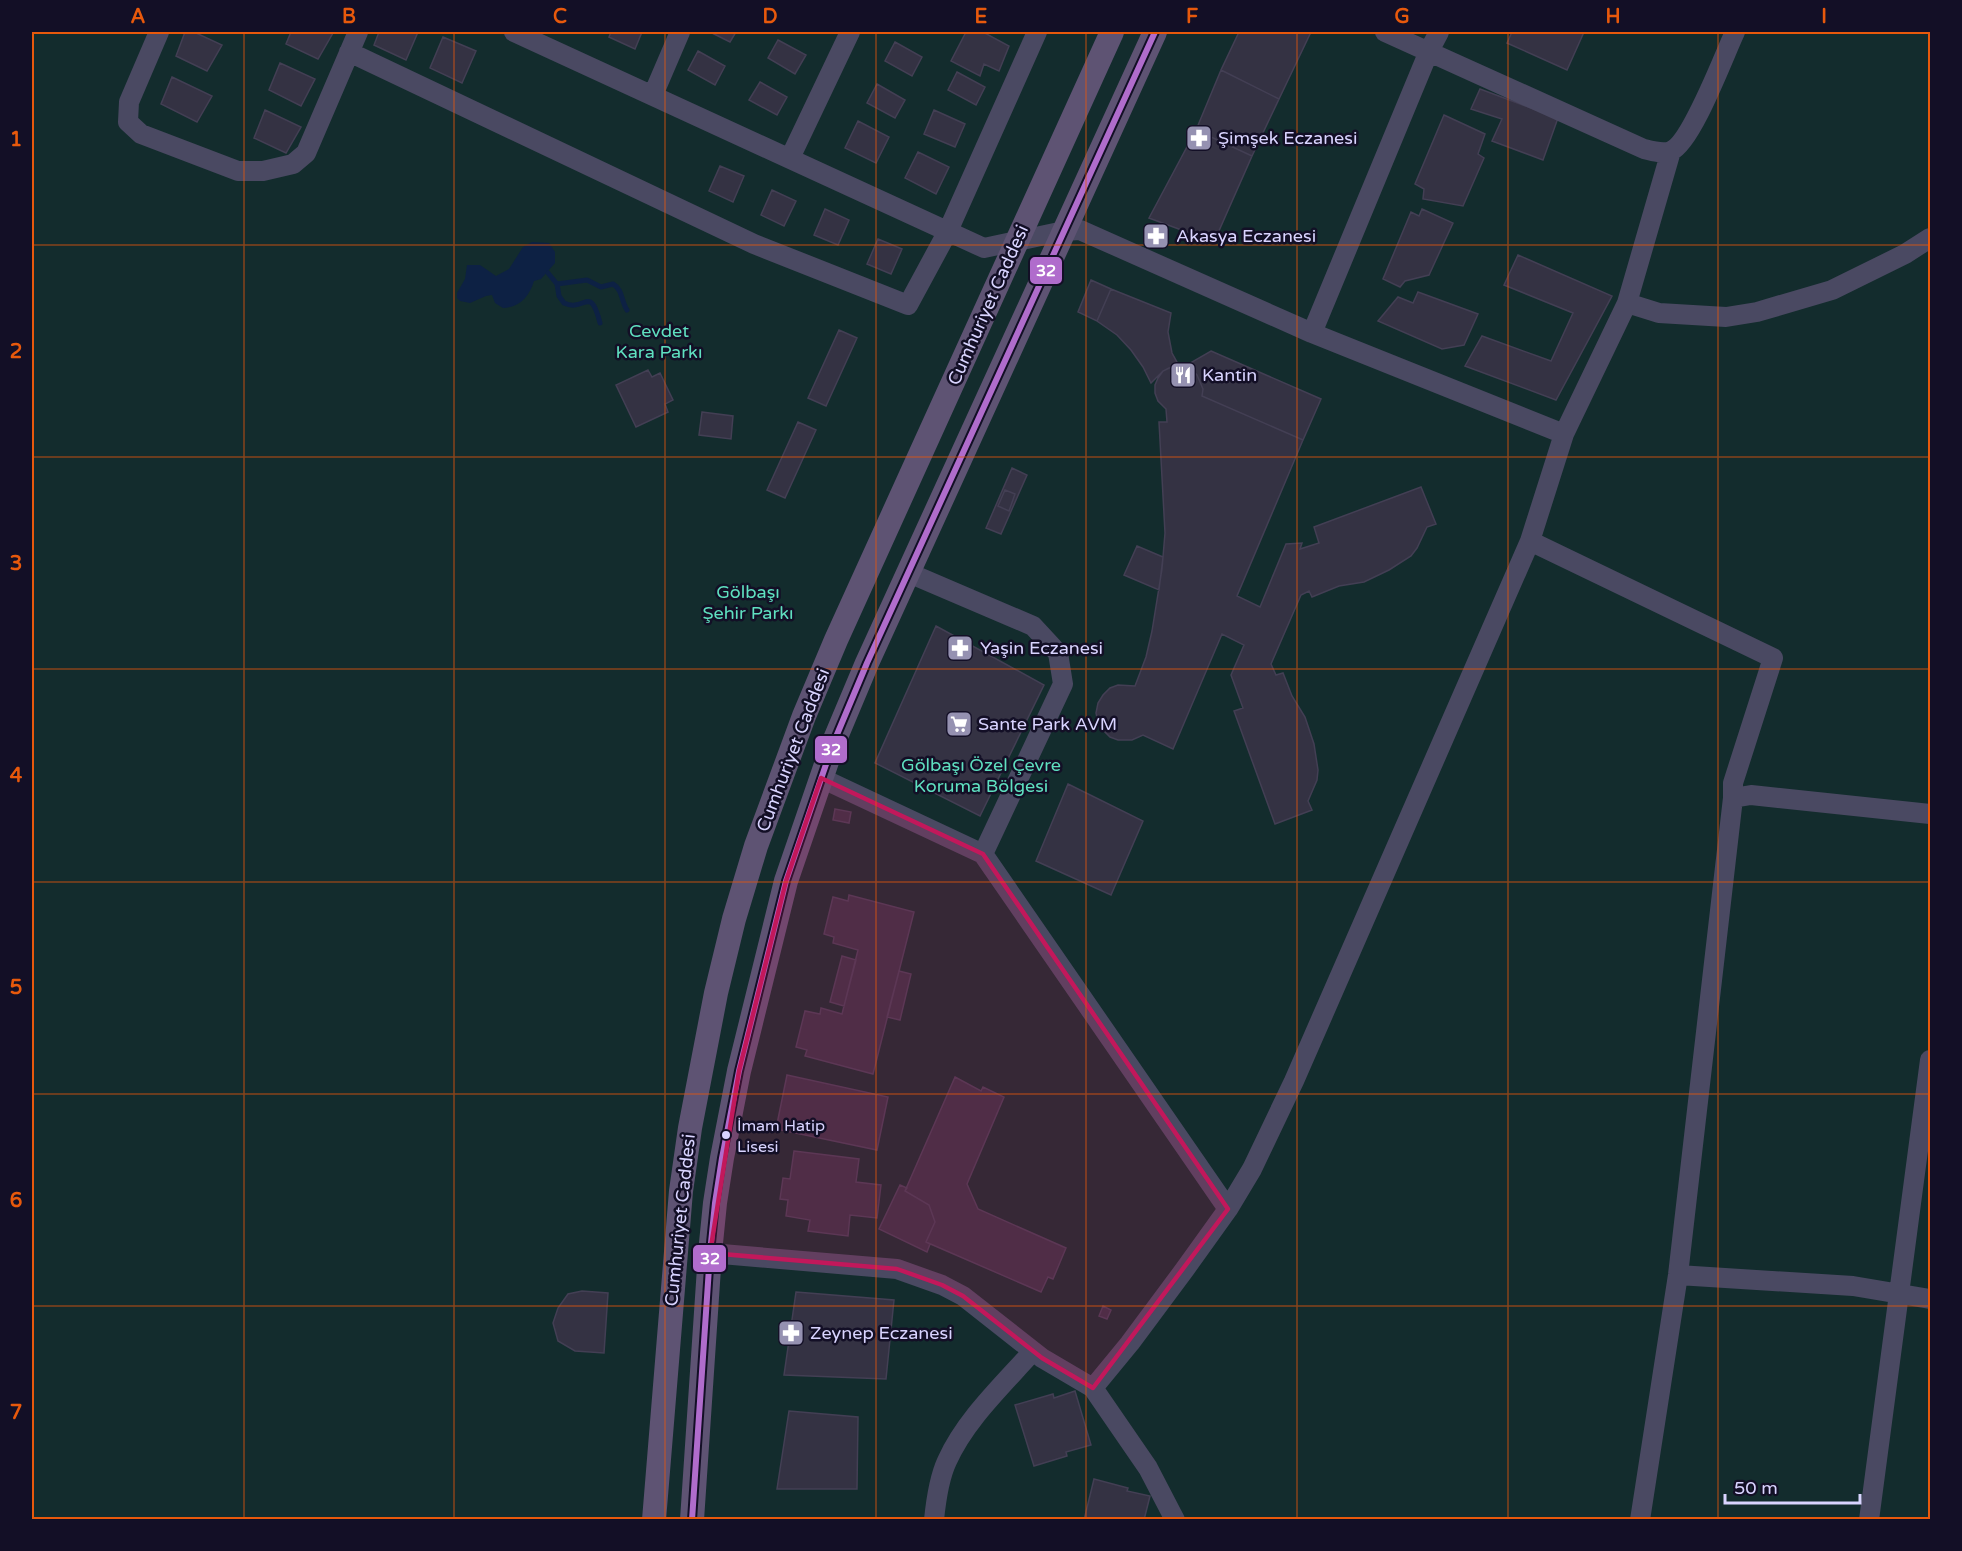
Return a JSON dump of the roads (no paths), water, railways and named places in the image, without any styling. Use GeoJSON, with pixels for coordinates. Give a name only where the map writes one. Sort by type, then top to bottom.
{"type":"FeatureCollection","features":[{"type":"Feature","properties":{"kind":"main road","name":"Cumhuriyet Caddesi"},"geometry":{"type":"LineString","coordinates":[[654,1520],[677,1224],[683,1174],[714,1004],[734,919],[756,846],[808,705],[1113,32]]}},
{"type":"Feature","properties":{"kind":"main road","name":"Cumhuriyet Caddesi"},"geometry":{"type":"LineString","coordinates":[[692,1520],[710,1253],[720,1168],[739,1071],[786,881],[821,778],[867,663],[1155,32]]}},
{"type":"Feature","properties":{"kind":"street"},"geometry":{"type":"LineString","coordinates":[[159,32],[129,102],[128,122],[141,134],[238,171],[263,171],[293,164],[306,153],[358,32]]}},
{"type":"Feature","properties":{"kind":"street"},"geometry":{"type":"LineString","coordinates":[[514,32],[984,248],[1064,231],[1083,231],[1312,333],[1564,434]]}},
{"type":"Feature","properties":{"kind":"street"},"geometry":{"type":"LineString","coordinates":[[653,95],[680,32]]}},
{"type":"Feature","properties":{"kind":"street"},"geometry":{"type":"LineString","coordinates":[[790,158],[850,32]]}},
{"type":"Feature","properties":{"kind":"street"},"geometry":{"type":"LineString","coordinates":[[349,52],[754,244],[908,305],[948,231],[1037,32]]}},
{"type":"Feature","properties":{"kind":"street"},"geometry":{"type":"LineString","coordinates":[[1385,32],[1644,149],[1659,152],[1671,151]]}},
{"type":"Feature","properties":{"kind":"street"},"geometry":{"type":"LineString","coordinates":[[1312,333],[1429,51],[1439,32]]}},
{"type":"Feature","properties":{"kind":"street"},"geometry":{"type":"LineString","coordinates":[[1093,1389],[1178,1279],[1228,1209],[1252,1169],[1294,1082],[1530,541],[1564,434],[1627,303],[1671,151],[1689,132],[1735,32]]}},
{"type":"Feature","properties":{"kind":"street"},"geometry":{"type":"LineString","coordinates":[[1627,303],[1659,313],[1726,317],[1757,312],[1833,290],[1905,254],[1930,238]]}},
{"type":"Feature","properties":{"kind":"street"},"geometry":{"type":"LineString","coordinates":[[1530,541],[1773,658],[1733,783],[1678,1275],[1640,1520]]}},
{"type":"Feature","properties":{"kind":"street"},"geometry":{"type":"LineString","coordinates":[[909,573],[1033,626],[1058,653],[1063,684],[983,854]]}},
{"type":"Feature","properties":{"kind":"street"},"geometry":{"type":"LineString","coordinates":[[821,778],[983,854],[1228,1209]]}},
{"type":"Feature","properties":{"kind":"street"},"geometry":{"type":"LineString","coordinates":[[1733,798],[1751,795],[1930,814]]}},
{"type":"Feature","properties":{"kind":"street"},"geometry":{"type":"LineString","coordinates":[[1869,1520],[1930,1060]]}},
{"type":"Feature","properties":{"kind":"street"},"geometry":{"type":"LineString","coordinates":[[710,1253],[897,1269],[942,1285],[963,1296],[1033,1351],[1093,1389],[1148,1468],[1175,1520]]}},
{"type":"Feature","properties":{"kind":"street"},"geometry":{"type":"LineString","coordinates":[[1678,1275],[1853,1286],[1930,1299]]}},
{"type":"Feature","properties":{"kind":"street"},"geometry":{"type":"LineString","coordinates":[[934,1520],[946,1462],[960,1437],[1033,1351]]}},
{"type":"Feature","properties":{"kind":"water"},"geometry":{"type":"Polygon","coordinates":[[[532,242],[549,243],[555,252],[555,263],[541,279],[534,281],[529,292],[519,303],[503,308],[495,303],[492,295],[470,303],[457,298],[457,293],[465,279],[467,265],[480,265],[496,276],[509,269],[523,247],[532,242]]]}},
{"type":"Feature","properties":{"kind":"waterway"},"geometry":{"type":"LineString","coordinates":[[548,273],[557,284],[559,296],[564,303],[577,305],[590,302],[593,304],[600,323]]}},
{"type":"Feature","properties":{"kind":"waterway"},"geometry":{"type":"LineString","coordinates":[[557,284],[587,280],[601,287],[613,284],[619,289],[627,310]]}},
{"type":"Feature","properties":{"kind":"place","name":"Şimşek Eczanesi"},"geometry":{"type":"Point","coordinates":[1199,138]}},
{"type":"Feature","properties":{"kind":"place","name":"Akasya Eczanesi"},"geometry":{"type":"Point","coordinates":[1156,236]}},
{"type":"Feature","properties":{"kind":"place","name":"Kantin"},"geometry":{"type":"Point","coordinates":[1183,375]}},
{"type":"Feature","properties":{"kind":"place","name":"Yaşin Eczanesi"},"geometry":{"type":"Point","coordinates":[960,648]}},
{"type":"Feature","properties":{"kind":"place","name":"Sante Park AVM"},"geometry":{"type":"Point","coordinates":[959,724]}},
{"type":"Feature","properties":{"kind":"place","name":"İmam Hatip Lisesi"},"geometry":{"type":"Point","coordinates":[726,1135]}},
{"type":"Feature","properties":{"kind":"place","name":"Zeynep Eczanesi"},"geometry":{"type":"Point","coordinates":[791,1333]}},
{"type":"Feature","properties":{"kind":"park label","name":"Cevdet Kara Parkı"},"geometry":{"type":"Point","coordinates":[659,341]}},
{"type":"Feature","properties":{"kind":"park label","name":"Gölbaşı Şehir Parkı"},"geometry":{"type":"Point","coordinates":[748,602]}},
{"type":"Feature","properties":{"kind":"park label","name":"Gölbaşı Özel Çevre Koruma Bölgesi"},"geometry":{"type":"Point","coordinates":[981,775]}}]}
